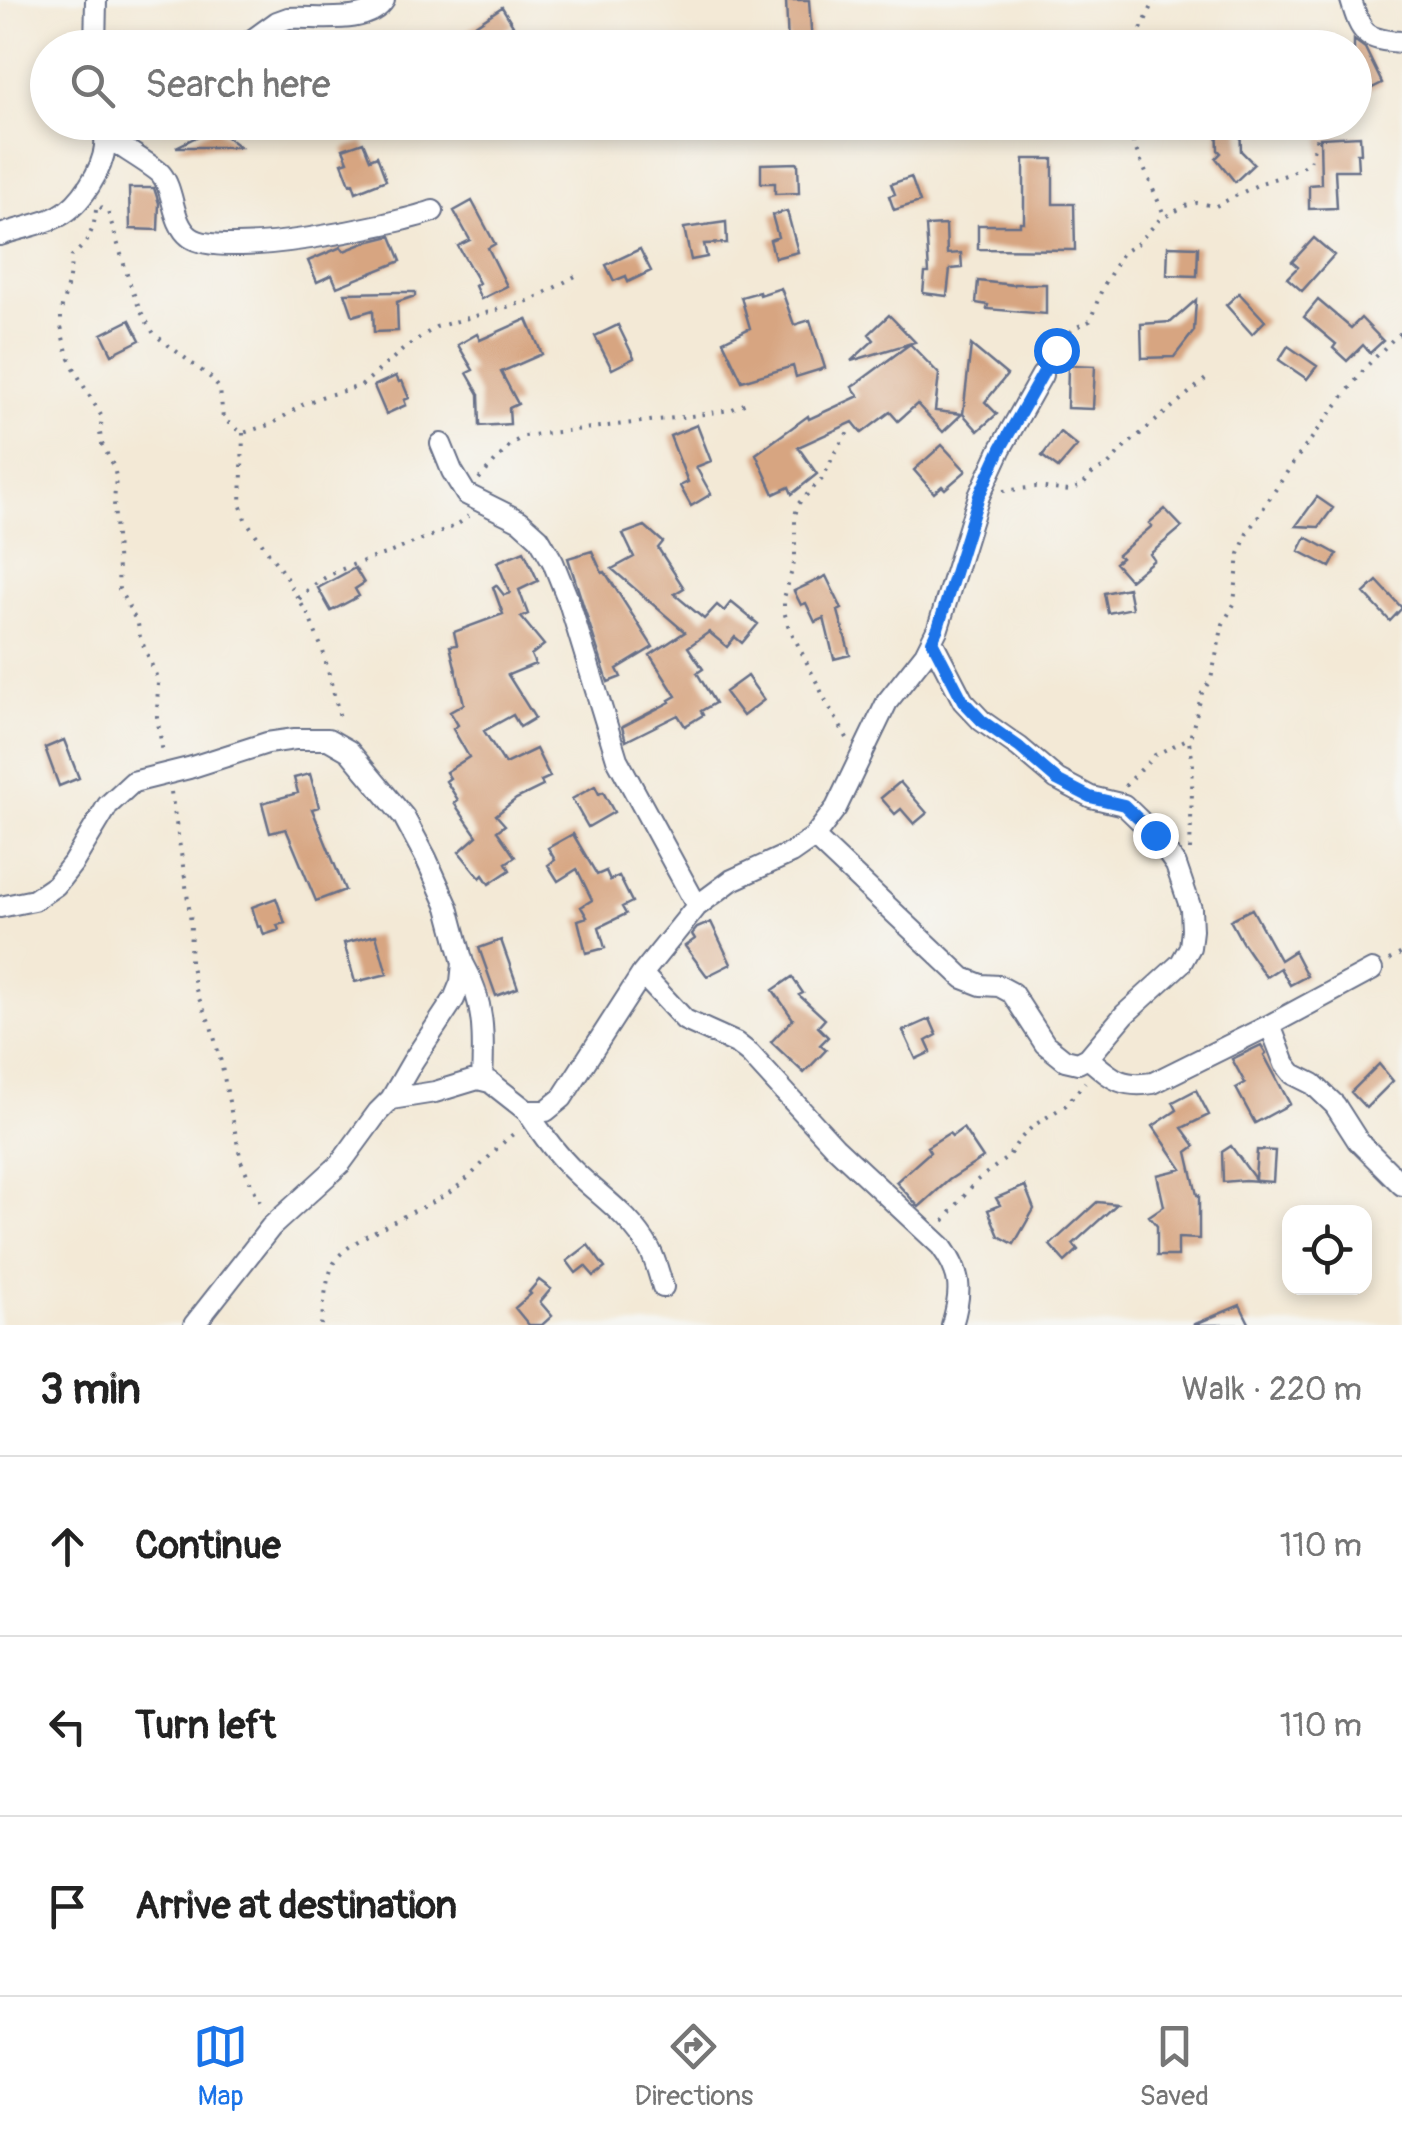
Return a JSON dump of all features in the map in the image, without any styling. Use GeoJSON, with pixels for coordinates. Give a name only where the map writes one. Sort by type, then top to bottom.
{"type":"FeatureCollection","features":[{"type":"Feature","properties":{"kind":"street"},"geometry":{"type":"LineString","coordinates":[[95,30],[96,0]]}},
{"type":"Feature","properties":{"kind":"street"},"geometry":{"type":"LineString","coordinates":[[266,30],[288,18],[362,16],[379,9],[384,0]]}},
{"type":"Feature","properties":{"kind":"street"},"geometry":{"type":"LineString","coordinates":[[1350,0],[1362,30]]}},
{"type":"Feature","properties":{"kind":"street"},"geometry":{"type":"LineString","coordinates":[[1372,38],[1402,42]]}},
{"type":"Feature","properties":{"kind":"street"},"geometry":{"type":"LineString","coordinates":[[0,236],[52,219],[74,206],[101,161],[108,140]]}},
{"type":"Feature","properties":{"kind":"street"},"geometry":{"type":"LineString","coordinates":[[120,140],[162,176],[180,224],[198,240],[235,245],[294,241],[407,220],[433,211]]}},
{"type":"Feature","properties":{"kind":"street"},"geometry":{"type":"LineString","coordinates":[[530,1115],[546,1111],[562,1098],[642,974],[697,906],[732,880],[791,853],[814,837],[836,808],[887,702],[932,641],[979,496],[1042,375]]}},
{"type":"Feature","properties":{"kind":"street"},"geometry":{"type":"LineString","coordinates":[[441,444],[452,471],[472,497],[520,520],[540,538],[568,602],[617,759],[697,906]]}},
{"type":"Feature","properties":{"kind":"street"},"geometry":{"type":"LineString","coordinates":[[932,641],[963,701],[982,721],[1057,780],[1090,797],[1124,805],[1155,835],[1176,866],[1191,909],[1190,946],[1181,963],[1124,1014],[1093,1062]]}},
{"type":"Feature","properties":{"kind":"street"},"geometry":{"type":"LineString","coordinates":[[0,907],[34,900],[56,885],[108,805],[133,782],[268,743],[328,739],[349,751],[404,818],[426,858],[448,907],[463,963],[481,1005],[482,1080]]}},
{"type":"Feature","properties":{"kind":"street"},"geometry":{"type":"LineString","coordinates":[[814,837],[962,978],[1012,993],[1045,1044],[1065,1060],[1093,1062],[1120,1084],[1153,1083],[1372,970]]}},
{"type":"Feature","properties":{"kind":"street"},"geometry":{"type":"LineString","coordinates":[[194,1325],[271,1226],[340,1164],[391,1099],[454,999],[463,963]]}},
{"type":"Feature","properties":{"kind":"street"},"geometry":{"type":"LineString","coordinates":[[642,974],[686,1020],[736,1043],[750,1054],[835,1147],[934,1238],[952,1260],[959,1277],[959,1303],[952,1325]]}},
{"type":"Feature","properties":{"kind":"street"},"geometry":{"type":"LineString","coordinates":[[1270,1026],[1293,1074],[1313,1084],[1335,1104],[1358,1141],[1402,1185]]}},
{"type":"Feature","properties":{"kind":"street"},"geometry":{"type":"LineString","coordinates":[[391,1099],[467,1082],[490,1082],[530,1115],[576,1172],[630,1222],[651,1252],[664,1287]]}},
{"type":"Feature","properties":{"kind":"path"},"geometry":{"type":"LineString","coordinates":[[1141,30],[1155,0]]}},
{"type":"Feature","properties":{"kind":"path"},"geometry":{"type":"LineString","coordinates":[[1132,140],[1165,217]]}},
{"type":"Feature","properties":{"kind":"path"},"geometry":{"type":"LineString","coordinates":[[1042,375],[1072,329],[1090,321],[1122,253],[1138,244],[1165,217],[1186,206],[1216,206],[1300,168],[1310,162],[1316,140]]}},
{"type":"Feature","properties":{"kind":"path"},"geometry":{"type":"LineString","coordinates":[[243,433],[223,419],[220,389],[211,378],[154,334],[131,287],[108,212],[95,203],[94,228],[70,263],[60,316],[62,330],[67,354],[102,417],[102,444],[114,466],[119,589],[138,624],[158,680],[157,717],[186,878],[190,961],[221,1062],[241,1160],[271,1226]]}},
{"type":"Feature","properties":{"kind":"path"},"geometry":{"type":"LineString","coordinates":[[243,433],[272,424],[322,397],[361,386],[436,327],[532,300],[581,273]]}},
{"type":"Feature","properties":{"kind":"path"},"geometry":{"type":"LineString","coordinates":[[1182,883],[1190,864],[1194,762],[1190,738],[1202,694],[1211,679],[1223,624],[1234,604],[1246,533],[1292,463],[1366,367],[1402,334]]}},
{"type":"Feature","properties":{"kind":"path"},"geometry":{"type":"LineString","coordinates":[[979,496],[1036,488],[1069,491],[1083,485],[1093,472],[1108,464],[1208,377]]}},
{"type":"Feature","properties":{"kind":"path"},"geometry":{"type":"LineString","coordinates":[[298,600],[311,585],[356,562],[384,555],[465,520],[472,497],[510,444],[524,436],[730,410],[751,401]]}},
{"type":"Feature","properties":{"kind":"path"},"geometry":{"type":"LineString","coordinates":[[848,432],[823,478],[798,504],[795,560],[784,611],[826,704],[859,759]]}},
{"type":"Feature","properties":{"kind":"path"},"geometry":{"type":"LineString","coordinates":[[243,433],[241,506],[245,519],[298,600],[323,651],[349,751]]}},
{"type":"Feature","properties":{"kind":"path"},"geometry":{"type":"LineString","coordinates":[[1113,801],[1155,755],[1190,738]]}},
{"type":"Feature","properties":{"kind":"path"},"geometry":{"type":"LineString","coordinates":[[934,1238],[976,1180],[1008,1158],[1032,1126],[1066,1104],[1093,1062]]}},
{"type":"Feature","properties":{"kind":"path"},"geometry":{"type":"LineString","coordinates":[[321,1325],[334,1263],[342,1251],[446,1195],[530,1115]]}},
{"type":"Feature","properties":{"kind":"building"},"geometry":{"type":"Polygon","coordinates":[[[786,0],[809,0],[811,30],[787,30],[786,0]]]}},
{"type":"Feature","properties":{"kind":"building"},"geometry":{"type":"Polygon","coordinates":[[[502,7],[513,25],[505,30],[468,30],[502,7]]]}},
{"type":"Feature","properties":{"kind":"building"},"geometry":{"type":"Polygon","coordinates":[[[1372,62],[1382,83],[1372,88],[1372,62]]]}},
{"type":"Feature","properties":{"kind":"building"},"geometry":{"type":"Polygon","coordinates":[[[190,140],[231,140],[240,147],[176,147],[190,140]]]}},
{"type":"Feature","properties":{"kind":"building"},"geometry":{"type":"Polygon","coordinates":[[[1218,140],[1241,140],[1241,151],[1254,164],[1235,182],[1216,158],[1221,153],[1218,140]]]}},
{"type":"Feature","properties":{"kind":"building"},"geometry":{"type":"Polygon","coordinates":[[[1320,140],[1360,140],[1358,170],[1335,170],[1337,208],[1309,209],[1309,185],[1321,184],[1320,140]]]}},
{"type":"Feature","properties":{"kind":"building"},"geometry":{"type":"Polygon","coordinates":[[[363,142],[370,159],[377,156],[386,180],[356,192],[342,163],[348,161],[343,149],[363,142]]]}},
{"type":"Feature","properties":{"kind":"building"},"geometry":{"type":"Polygon","coordinates":[[[1024,159],[1053,159],[1053,204],[1074,204],[1075,250],[978,249],[978,225],[1024,222],[1024,159]]]}},
{"type":"Feature","properties":{"kind":"building"},"geometry":{"type":"Polygon","coordinates":[[[798,163],[799,193],[775,194],[775,183],[761,183],[761,164],[798,163]]]}},
{"type":"Feature","properties":{"kind":"building"},"geometry":{"type":"Polygon","coordinates":[[[911,177],[920,202],[894,210],[889,196],[895,194],[891,184],[911,177]]]}},
{"type":"Feature","properties":{"kind":"building"},"geometry":{"type":"Polygon","coordinates":[[[129,188],[154,188],[159,203],[158,230],[130,229],[129,188]]]}},
{"type":"Feature","properties":{"kind":"building"},"geometry":{"type":"Polygon","coordinates":[[[472,201],[495,244],[488,248],[507,286],[481,299],[475,286],[479,283],[458,246],[470,240],[454,211],[472,201]]]}},
{"type":"Feature","properties":{"kind":"building"},"geometry":{"type":"Polygon","coordinates":[[[787,211],[798,252],[775,258],[770,240],[778,237],[772,215],[787,211]]]}},
{"type":"Feature","properties":{"kind":"building"},"geometry":{"type":"Polygon","coordinates":[[[726,222],[727,243],[704,244],[707,257],[691,260],[684,228],[726,222]]]}},
{"type":"Feature","properties":{"kind":"building"},"geometry":{"type":"Polygon","coordinates":[[[946,225],[947,254],[961,253],[962,268],[950,269],[947,296],[923,293],[925,273],[929,273],[926,226],[946,225]]]}},
{"type":"Feature","properties":{"kind":"building"},"geometry":{"type":"Polygon","coordinates":[[[391,236],[401,261],[337,287],[332,275],[317,282],[308,261],[341,247],[344,251],[391,236]]]}},
{"type":"Feature","properties":{"kind":"building"},"geometry":{"type":"Polygon","coordinates":[[[1314,238],[1334,255],[1302,291],[1287,278],[1298,267],[1292,262],[1314,238]]]}},
{"type":"Feature","properties":{"kind":"building"},"geometry":{"type":"Polygon","coordinates":[[[1168,246],[1198,247],[1197,276],[1167,275],[1168,246]]]}},
{"type":"Feature","properties":{"kind":"building"},"geometry":{"type":"Polygon","coordinates":[[[640,249],[651,271],[628,282],[626,276],[614,281],[606,265],[640,249]]]}},
{"type":"Feature","properties":{"kind":"building"},"geometry":{"type":"Polygon","coordinates":[[[978,281],[1046,284],[1046,314],[987,309],[988,305],[976,303],[978,281]]]}},
{"type":"Feature","properties":{"kind":"building"},"geometry":{"type":"Polygon","coordinates":[[[781,288],[794,325],[810,320],[825,368],[796,377],[793,366],[742,381],[723,341],[750,328],[741,297],[781,288]]]}},
{"type":"Feature","properties":{"kind":"building"},"geometry":{"type":"Polygon","coordinates":[[[415,292],[415,296],[397,302],[398,331],[374,332],[373,310],[353,316],[345,293],[415,292]]]}},
{"type":"Feature","properties":{"kind":"building"},"geometry":{"type":"Polygon","coordinates":[[[1239,293],[1265,321],[1252,334],[1226,305],[1239,293]]]}},
{"type":"Feature","properties":{"kind":"building"},"geometry":{"type":"Polygon","coordinates":[[[1196,300],[1194,331],[1174,357],[1142,358],[1141,324],[1171,322],[1196,300]]]}},
{"type":"Feature","properties":{"kind":"building"},"geometry":{"type":"Polygon","coordinates":[[[1318,300],[1351,328],[1361,318],[1383,341],[1370,353],[1363,345],[1347,361],[1333,348],[1336,344],[1304,317],[1318,300]]]}},
{"type":"Feature","properties":{"kind":"building"},"geometry":{"type":"Polygon","coordinates":[[[889,315],[915,342],[851,361],[874,340],[869,334],[889,315]]]}},
{"type":"Feature","properties":{"kind":"building"},"geometry":{"type":"Polygon","coordinates":[[[527,319],[542,354],[501,372],[518,404],[509,408],[510,424],[480,426],[479,394],[467,373],[473,370],[458,345],[477,334],[480,340],[527,319]]]}},
{"type":"Feature","properties":{"kind":"building"},"geometry":{"type":"Polygon","coordinates":[[[130,320],[140,340],[112,354],[102,334],[130,320]]]}},
{"type":"Feature","properties":{"kind":"building"},"geometry":{"type":"Polygon","coordinates":[[[618,325],[634,358],[612,369],[595,336],[618,325]]]}},
{"type":"Feature","properties":{"kind":"building"},"geometry":{"type":"Polygon","coordinates":[[[910,344],[939,374],[935,411],[962,414],[943,432],[917,404],[898,421],[890,412],[862,433],[853,422],[798,447],[817,474],[792,494],[789,487],[774,494],[756,454],[808,416],[809,419],[859,396],[852,387],[910,344]]]}},
{"type":"Feature","properties":{"kind":"building"},"geometry":{"type":"Polygon","coordinates":[[[971,345],[1007,375],[985,402],[997,414],[978,431],[963,414],[971,345]]]}},
{"type":"Feature","properties":{"kind":"building"},"geometry":{"type":"Polygon","coordinates":[[[1288,346],[1317,366],[1307,379],[1279,360],[1288,346]]]}},
{"type":"Feature","properties":{"kind":"building"},"geometry":{"type":"Polygon","coordinates":[[[1068,365],[1095,366],[1093,409],[1067,408],[1068,365]]]}},
{"type":"Feature","properties":{"kind":"building"},"geometry":{"type":"Polygon","coordinates":[[[396,376],[409,398],[404,400],[406,405],[386,414],[374,386],[396,376]]]}},
{"type":"Feature","properties":{"kind":"building"},"geometry":{"type":"Polygon","coordinates":[[[697,425],[711,461],[696,467],[711,494],[691,506],[680,486],[688,482],[670,436],[697,425]]]}},
{"type":"Feature","properties":{"kind":"building"},"geometry":{"type":"Polygon","coordinates":[[[1060,432],[1077,446],[1058,468],[1042,456],[1060,432]]]}},
{"type":"Feature","properties":{"kind":"building"},"geometry":{"type":"Polygon","coordinates":[[[942,445],[966,471],[934,493],[914,470],[942,445]]]}},
{"type":"Feature","properties":{"kind":"building"},"geometry":{"type":"Polygon","coordinates":[[[1317,497],[1333,508],[1319,527],[1296,526],[1317,497]]]}},
{"type":"Feature","properties":{"kind":"building"},"geometry":{"type":"Polygon","coordinates":[[[1165,509],[1182,527],[1150,554],[1154,560],[1130,580],[1115,563],[1121,558],[1118,555],[1152,526],[1149,523],[1165,509]]]}},
{"type":"Feature","properties":{"kind":"building"},"geometry":{"type":"Polygon","coordinates":[[[645,526],[663,542],[658,548],[684,588],[674,594],[704,619],[717,605],[724,611],[731,602],[758,624],[742,643],[735,637],[727,647],[709,632],[688,647],[703,669],[697,673],[715,703],[701,711],[703,715],[685,726],[678,715],[626,741],[622,727],[676,696],[650,655],[685,632],[612,569],[634,557],[623,534],[645,526]]]}},
{"type":"Feature","properties":{"kind":"building"},"geometry":{"type":"Polygon","coordinates":[[[1306,537],[1337,554],[1330,567],[1299,551],[1306,537]]]}},
{"type":"Feature","properties":{"kind":"building"},"geometry":{"type":"Polygon","coordinates":[[[524,551],[538,581],[519,590],[528,614],[521,617],[544,645],[531,655],[535,664],[508,675],[535,718],[520,727],[513,715],[484,731],[505,764],[536,749],[550,777],[541,781],[543,786],[516,799],[496,815],[505,825],[497,831],[515,857],[506,863],[510,870],[489,884],[459,852],[477,836],[454,803],[458,800],[446,781],[450,778],[446,772],[469,757],[453,729],[458,725],[450,712],[464,704],[450,646],[457,645],[454,632],[503,614],[493,587],[496,585],[504,595],[510,593],[497,562],[524,551]]]}},
{"type":"Feature","properties":{"kind":"building"},"geometry":{"type":"Polygon","coordinates":[[[592,551],[602,573],[605,572],[653,647],[617,669],[621,677],[608,682],[568,558],[592,551]]]}},
{"type":"Feature","properties":{"kind":"building"},"geometry":{"type":"Polygon","coordinates":[[[355,568],[364,583],[355,589],[359,596],[331,611],[318,588],[355,568]]]}},
{"type":"Feature","properties":{"kind":"building"},"geometry":{"type":"Polygon","coordinates":[[[826,576],[842,609],[838,611],[850,655],[834,659],[824,618],[815,622],[806,603],[801,605],[794,591],[826,576]]]}},
{"type":"Feature","properties":{"kind":"building"},"geometry":{"type":"Polygon","coordinates":[[[1377,581],[1402,608],[1390,621],[1364,593],[1377,581]]]}},
{"type":"Feature","properties":{"kind":"building"},"geometry":{"type":"Polygon","coordinates":[[[1128,588],[1132,608],[1108,613],[1104,593],[1128,588]]]}},
{"type":"Feature","properties":{"kind":"building"},"geometry":{"type":"Polygon","coordinates":[[[747,676],[764,700],[743,716],[725,692],[747,676]]]}},
{"type":"Feature","properties":{"kind":"building"},"geometry":{"type":"Polygon","coordinates":[[[64,740],[79,778],[59,786],[45,748],[64,740]]]}},
{"type":"Feature","properties":{"kind":"building"},"geometry":{"type":"Polygon","coordinates":[[[310,774],[319,807],[312,809],[345,890],[316,901],[286,829],[270,833],[262,803],[298,793],[294,778],[310,774]]]}},
{"type":"Feature","properties":{"kind":"building"},"geometry":{"type":"Polygon","coordinates":[[[900,782],[927,813],[914,824],[901,809],[895,814],[881,798],[900,782]]]}},
{"type":"Feature","properties":{"kind":"building"},"geometry":{"type":"Polygon","coordinates":[[[595,786],[614,812],[588,827],[572,799],[595,786]]]}},
{"type":"Feature","properties":{"kind":"building"},"geometry":{"type":"Polygon","coordinates":[[[573,834],[597,875],[606,871],[610,880],[619,876],[632,902],[622,907],[626,914],[599,927],[605,948],[586,953],[578,920],[587,917],[581,907],[592,900],[577,869],[558,881],[548,865],[555,860],[548,848],[573,834]]]}},
{"type":"Feature","properties":{"kind":"building"},"geometry":{"type":"Polygon","coordinates":[[[276,898],[285,923],[277,925],[279,930],[264,935],[252,907],[276,898]]]}},
{"type":"Feature","properties":{"kind":"building"},"geometry":{"type":"Polygon","coordinates":[[[1252,909],[1280,960],[1294,951],[1307,976],[1290,985],[1280,968],[1266,977],[1230,920],[1252,909]]]}},
{"type":"Feature","properties":{"kind":"building"},"geometry":{"type":"Polygon","coordinates":[[[711,922],[731,964],[707,976],[685,946],[695,939],[692,934],[697,928],[711,922]]]}},
{"type":"Feature","properties":{"kind":"building"},"geometry":{"type":"Polygon","coordinates":[[[376,935],[387,974],[355,982],[344,943],[376,935]]]}},
{"type":"Feature","properties":{"kind":"building"},"geometry":{"type":"Polygon","coordinates":[[[501,940],[518,988],[496,996],[479,948],[501,940]]]}},
{"type":"Feature","properties":{"kind":"building"},"geometry":{"type":"Polygon","coordinates":[[[792,977],[803,993],[799,995],[825,1019],[818,1027],[828,1037],[820,1045],[826,1050],[804,1073],[771,1042],[793,1019],[773,990],[792,977]]]}},
{"type":"Feature","properties":{"kind":"building"},"geometry":{"type":"Polygon","coordinates":[[[930,1019],[937,1035],[926,1041],[931,1052],[916,1059],[903,1031],[930,1019]]]}},
{"type":"Feature","properties":{"kind":"building"},"geometry":{"type":"Polygon","coordinates":[[[1261,1045],[1290,1104],[1255,1123],[1236,1088],[1245,1083],[1232,1059],[1261,1045]]]}},
{"type":"Feature","properties":{"kind":"building"},"geometry":{"type":"Polygon","coordinates":[[[1379,1064],[1393,1081],[1366,1108],[1351,1092],[1379,1064]]]}},
{"type":"Feature","properties":{"kind":"building"},"geometry":{"type":"Polygon","coordinates":[[[1196,1090],[1209,1115],[1182,1128],[1195,1146],[1187,1152],[1199,1195],[1199,1239],[1178,1238],[1178,1256],[1157,1256],[1157,1226],[1149,1216],[1164,1206],[1157,1175],[1182,1169],[1153,1126],[1177,1110],[1173,1102],[1196,1090]]]}},
{"type":"Feature","properties":{"kind":"building"},"geometry":{"type":"Polygon","coordinates":[[[963,1128],[983,1158],[949,1180],[919,1207],[896,1182],[930,1152],[927,1147],[963,1128]]]}},
{"type":"Feature","properties":{"kind":"building"},"geometry":{"type":"Polygon","coordinates":[[[1231,1146],[1255,1179],[1257,1150],[1275,1151],[1273,1182],[1223,1182],[1222,1152],[1231,1146]]]}},
{"type":"Feature","properties":{"kind":"building"},"geometry":{"type":"Polygon","coordinates":[[[1025,1186],[1034,1209],[1014,1244],[999,1236],[988,1210],[1000,1205],[996,1198],[1025,1186]]]}},
{"type":"Feature","properties":{"kind":"building"},"geometry":{"type":"Polygon","coordinates":[[[1097,1202],[1117,1204],[1073,1244],[1078,1250],[1065,1262],[1050,1245],[1097,1202]]]}},
{"type":"Feature","properties":{"kind":"building"},"geometry":{"type":"Polygon","coordinates":[[[588,1245],[605,1268],[594,1276],[585,1266],[576,1273],[567,1261],[588,1245]]]}},
{"type":"Feature","properties":{"kind":"building"},"geometry":{"type":"Polygon","coordinates":[[[539,1280],[551,1289],[540,1302],[552,1316],[542,1325],[529,1325],[515,1308],[531,1294],[539,1280]]]}},
{"type":"Feature","properties":{"kind":"building"},"geometry":{"type":"Polygon","coordinates":[[[1240,1305],[1250,1325],[1193,1325],[1240,1305]]]}},
{"type":"Feature","properties":{"kind":"route"},"geometry":{"type":"LineString","coordinates":[[1056,350],[979,496],[932,641],[963,701],[982,721],[1057,780],[1090,797],[1124,805],[1155,835]]}}]}
